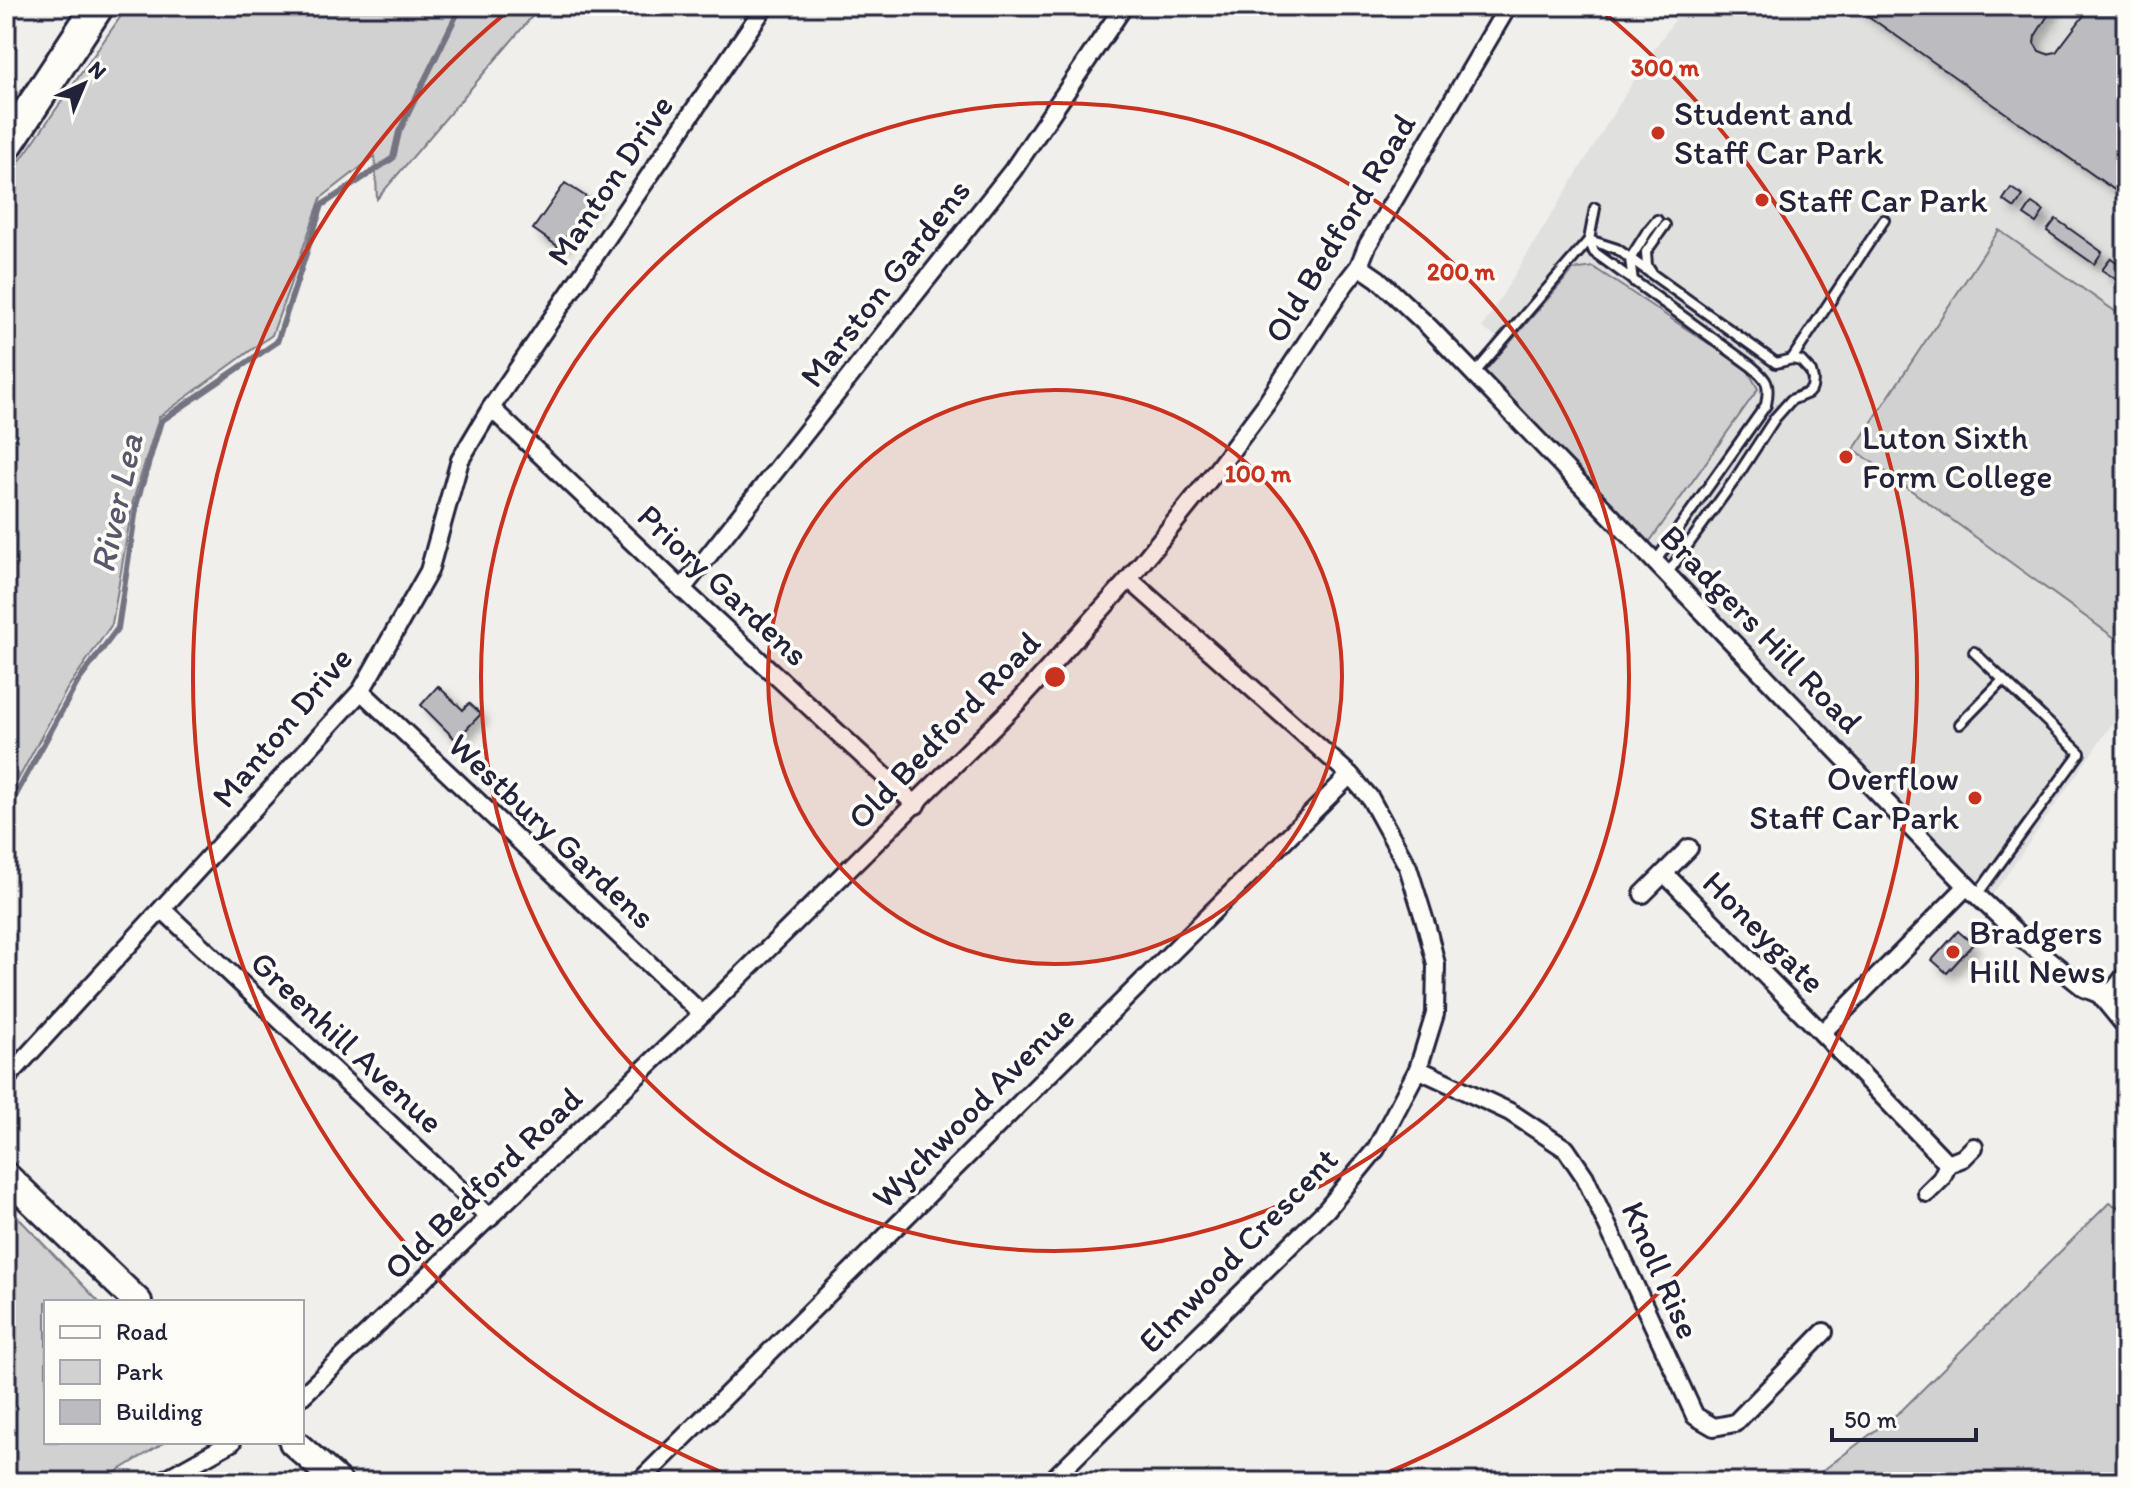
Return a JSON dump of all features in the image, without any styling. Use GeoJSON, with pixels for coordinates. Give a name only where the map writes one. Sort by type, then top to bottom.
{"type":"FeatureCollection","features":[{"type":"Feature","properties":{"kind":"highway"},"geometry":{"type":"LineString","coordinates":[[6,146],[98,6]]}},
{"type":"Feature","properties":{"kind":"main road"},"geometry":{"type":"LineString","coordinates":[[6,1176],[136,1300]]}},
{"type":"Feature","properties":{"kind":"main road"},"geometry":{"type":"LineString","coordinates":[[295,1444],[338,1482]]}},
{"type":"Feature","properties":{"kind":"street","name":"Manton Drive"},"geometry":{"type":"LineString","coordinates":[[6,1079],[361,691],[429,571],[460,460],[491,408],[765,6]]}},
{"type":"Feature","properties":{"kind":"street","name":"Marston Gardens"},"geometry":{"type":"LineString","coordinates":[[682,589],[1013,170],[1124,6]]}},
{"type":"Feature","properties":{"kind":"street","name":"Old Bedford Road"},"geometry":{"type":"LineString","coordinates":[[304,1394],[916,805],[1020,700],[1129,579],[1266,404],[1359,266],[1367,246],[1508,6]]}},
{"type":"Feature","properties":{"kind":"street","name":"Bradgers Hill Road"},"geometry":{"type":"LineString","coordinates":[[1359,266],[1378,279],[1474,374],[1972,891],[2023,939],[2084,988],[2099,994],[2126,1024]]}},
{"type":"Feature","properties":{"kind":"street","name":"Priory Gardens"},"geometry":{"type":"LineString","coordinates":[[491,408],[916,805]]}},
{"type":"Feature","properties":{"kind":"street","name":"Elmwood Crescent"},"geometry":{"type":"LineString","coordinates":[[1050,1482],[1327,1209],[1376,1149],[1418,1069],[1435,1014],[1436,964],[1427,928],[1408,867],[1370,798],[1350,775],[1129,579]]}},
{"type":"Feature","properties":{"kind":"street","name":"Westbury Gardens"},"geometry":{"type":"LineString","coordinates":[[361,691],[702,1014]]}},
{"type":"Feature","properties":{"kind":"street","name":"Wychwood Avenue"},"geometry":{"type":"LineString","coordinates":[[639,1482],[1350,775]]}},
{"type":"Feature","properties":{"kind":"street"},"geometry":{"type":"LineString","coordinates":[[1643,894],[1689,848]]}},
{"type":"Feature","properties":{"kind":"street","name":"Honeygate"},"geometry":{"type":"LineString","coordinates":[[1664,873],[1948,1164]]}},
{"type":"Feature","properties":{"kind":"street","name":"Honeygate"},"geometry":{"type":"LineString","coordinates":[[1822,1033],[1972,891]]}},
{"type":"Feature","properties":{"kind":"street","name":"Greenhill Avenue"},"geometry":{"type":"LineString","coordinates":[[162,909],[490,1218]]}},
{"type":"Feature","properties":{"kind":"street"},"geometry":{"type":"LineString","coordinates":[[2099,994],[2114,990],[2126,974]]}},
{"type":"Feature","properties":{"kind":"street","name":"Knoll Rise"},"geometry":{"type":"LineString","coordinates":[[1418,1069],[1510,1112],[1566,1149],[1585,1177],[1695,1416],[1714,1427],[1735,1423],[1824,1332]]}},
{"type":"Feature","properties":{"kind":"street"},"geometry":{"type":"LineString","coordinates":[[1927,1193],[1941,1179],[1948,1164],[1963,1158],[1974,1147]]}},
{"type":"Feature","properties":{"kind":"street"},"geometry":{"type":"LineString","coordinates":[[160,1482],[228,1444]]}},
{"type":"Feature","properties":{"kind":"lane"},"geometry":{"type":"LineString","coordinates":[[1474,374],[1589,240],[1595,208]]}},
{"type":"Feature","properties":{"kind":"lane"},"geometry":{"type":"LineString","coordinates":[[1792,359],[1884,220]]}},
{"type":"Feature","properties":{"kind":"lane"},"geometry":{"type":"LineString","coordinates":[[1633,282],[1630,259],[1647,232],[1661,223],[1646,252],[1647,266],[1654,276]]}},
{"type":"Feature","properties":{"kind":"lane"},"geometry":{"type":"LineString","coordinates":[[1589,240],[1617,249],[1776,363],[1792,359],[1801,361],[1807,366],[1813,380],[1808,393],[1791,400],[1775,418],[1736,478],[1661,568]]}},
{"type":"Feature","properties":{"kind":"lane"},"geometry":{"type":"LineString","coordinates":[[1589,240],[1594,252],[1607,263],[1764,376],[1769,388],[1766,405],[1661,568]]}},
{"type":"Feature","properties":{"kind":"lane"},"geometry":{"type":"LineString","coordinates":[[1972,891],[2080,753],[1974,652]]}},
{"type":"Feature","properties":{"kind":"lane"},"geometry":{"type":"LineString","coordinates":[[1960,724],[2003,680]]}},
{"type":"Feature","properties":{"kind":"shaded area","name":"Luton Sixth Form College"},"geometry":{"type":"Polygon","coordinates":[[[1685,6],[2126,6],[2126,704],[1991,897],[1648,544],[1485,371],[1498,338],[1482,328],[1647,59],[1685,6]]]}},
{"type":"Feature","properties":{"kind":"green space"},"geometry":{"type":"Polygon","coordinates":[[[128,6],[541,6],[377,199],[375,156],[321,198],[272,335],[159,417],[133,501],[112,624],[67,689],[6,802],[6,181],[128,6]]]}},
{"type":"Feature","properties":{"kind":"green space"},"geometry":{"type":"Polygon","coordinates":[[[1999,230],[2126,319],[2126,646],[1854,449],[1999,230]]]}},
{"type":"Feature","properties":{"kind":"green space"},"geometry":{"type":"Polygon","coordinates":[[[1593,267],[1747,369],[1758,389],[1648,544],[1485,371],[1573,270],[1593,267]]]}},
{"type":"Feature","properties":{"kind":"green space"},"geometry":{"type":"Polygon","coordinates":[[[2109,1203],[2126,1210],[2126,1482],[1808,1482],[1902,1410],[2109,1203]]]}},
{"type":"Feature","properties":{"kind":"green space"},"geometry":{"type":"Polygon","coordinates":[[[6,1205],[97,1300],[44,1300],[44,1444],[162,1444],[100,1482],[6,1482],[6,1205]]]}},
{"type":"Feature","properties":{"kind":"building"},"geometry":{"type":"Polygon","coordinates":[[[1854,6],[1976,6],[1981,9],[1983,6],[2054,6],[2035,36],[2034,43],[2039,51],[2047,54],[2056,52],[2091,6],[2126,6],[2126,114],[2121,121],[2126,124],[2126,198],[1854,6]]]}},
{"type":"Feature","properties":{"kind":"building"},"geometry":{"type":"Polygon","coordinates":[[[565,183],[591,200],[559,247],[533,229],[565,183]]]}},
{"type":"Feature","properties":{"kind":"building"},"geometry":{"type":"Polygon","coordinates":[[[2011,188],[2023,196],[2015,208],[2003,200],[2011,188]]]}},
{"type":"Feature","properties":{"kind":"building"},"geometry":{"type":"Polygon","coordinates":[[[2032,203],[2044,211],[2036,223],[2024,215],[2032,203]]]}},
{"type":"Feature","properties":{"kind":"building"},"geometry":{"type":"Polygon","coordinates":[[[2056,219],[2102,252],[2094,264],[2047,231],[2056,219]]]}},
{"type":"Feature","properties":{"kind":"building"},"geometry":{"type":"Polygon","coordinates":[[[2111,258],[2126,269],[2126,286],[2102,270],[2111,258]]]}},
{"type":"Feature","properties":{"kind":"building"},"geometry":{"type":"Polygon","coordinates":[[[438,686],[463,710],[469,703],[481,714],[456,740],[421,705],[438,686]]]}},
{"type":"Feature","properties":{"kind":"building","name":"Bradgers Hill News"},"geometry":{"type":"Polygon","coordinates":[[[1958,931],[1973,944],[1947,973],[1932,960],[1958,931]]]}},
{"type":"Feature","properties":{"kind":"waterway","name":"River Lea"},"geometry":{"type":"LineString","coordinates":[[6,813],[77,683],[118,628],[137,502],[161,421],[277,342],[322,205],[393,158],[399,132],[461,6]]}},
{"type":"Feature","properties":{"kind":"place","name":"Student and Staff Car Park"},"geometry":{"type":"Point","coordinates":[1658,133]}},
{"type":"Feature","properties":{"kind":"place","name":"Staff Car Park"},"geometry":{"type":"Point","coordinates":[1762,200]}},
{"type":"Feature","properties":{"kind":"place","name":"Luton Sixth Form College"},"geometry":{"type":"Point","coordinates":[1846,457]}},
{"type":"Feature","properties":{"kind":"place","name":"Overflow Staff Car Park"},"geometry":{"type":"Point","coordinates":[1975,798]}},
{"type":"Feature","properties":{"kind":"place","name":"Bradgers Hill News"},"geometry":{"type":"Point","coordinates":[1953,952]}}]}
